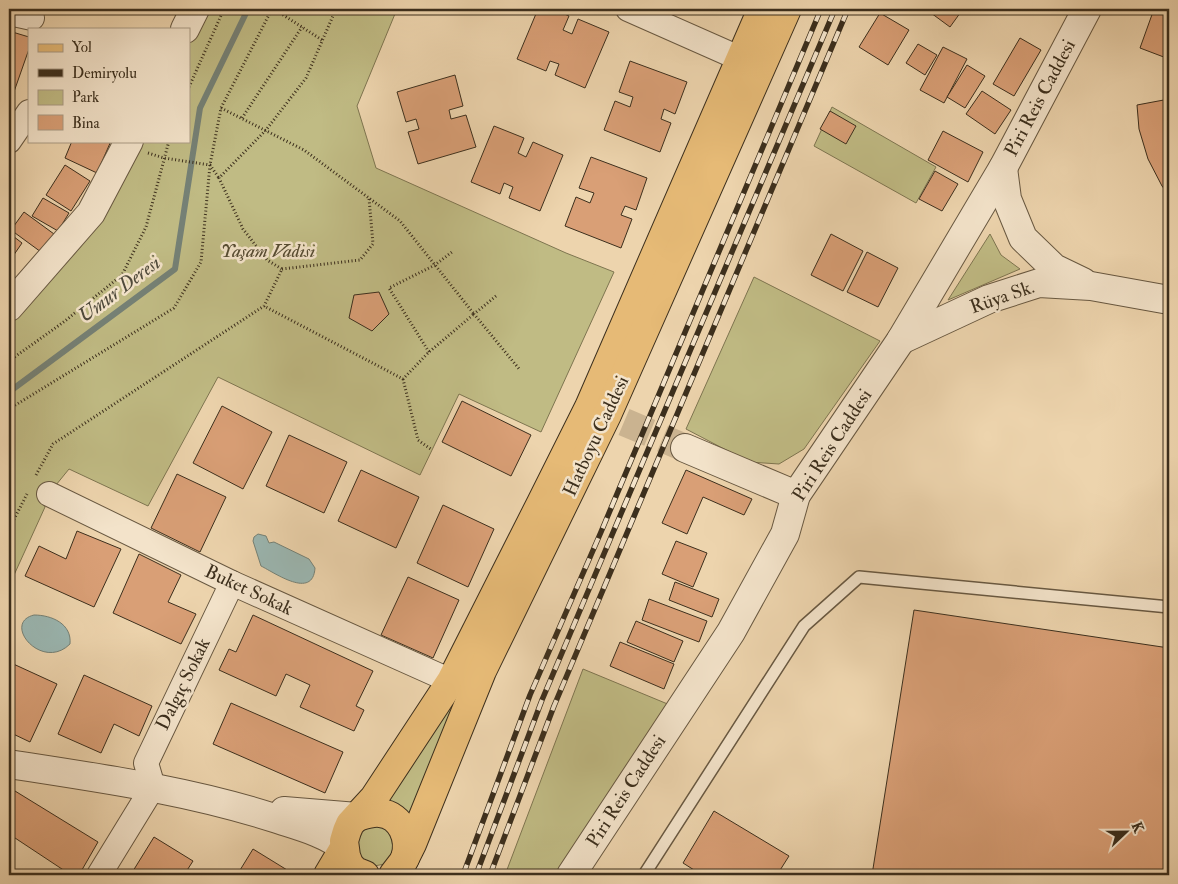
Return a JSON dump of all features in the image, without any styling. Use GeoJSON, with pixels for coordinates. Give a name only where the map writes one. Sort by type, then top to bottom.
{"type":"FeatureCollection","features":[{"type":"Feature","properties":{"kind":"main road","name":"Hatboyu Caddesi"},"geometry":{"type":"LineString","coordinates":[[328,875],[344,848],[346,831],[374,798],[451,681],[607,414],[741,59],[762,9]]}},
{"type":"Feature","properties":{"kind":"main road","name":"Hatboyu Caddesi"},"geometry":{"type":"LineString","coordinates":[[394,870],[412,844],[482,671],[607,414],[786,9]]}},
{"type":"Feature","properties":{"kind":"main road","name":"Hatboyu Caddesi"},"geometry":{"type":"LineString","coordinates":[[357,817],[374,812],[382,813],[396,819],[401,826],[408,843],[407,851],[394,870]]}},
{"type":"Feature","properties":{"kind":"main road"},"geometry":{"type":"LineString","coordinates":[[344,848],[349,864],[364,875]]}},
{"type":"Feature","properties":{"kind":"street"},"geometry":{"type":"LineString","coordinates":[[186,28],[195,9]]}},
{"type":"Feature","properties":{"kind":"street"},"geometry":{"type":"LineString","coordinates":[[628,9],[741,59]]}},
{"type":"Feature","properties":{"kind":"street","name":"Piri Reis Caddesi"},"geometry":{"type":"LineString","coordinates":[[571,875],[731,632],[785,534],[796,495],[900,340],[1003,168],[1087,9]]}},
{"type":"Feature","properties":{"kind":"street"},"geometry":{"type":"LineString","coordinates":[[9,13],[35,18]]}},
{"type":"Feature","properties":{"kind":"street"},"geometry":{"type":"LineString","coordinates":[[9,141],[28,113]]}},
{"type":"Feature","properties":{"kind":"street"},"geometry":{"type":"LineString","coordinates":[[9,307],[92,213],[135,146]]}},
{"type":"Feature","properties":{"kind":"street"},"geometry":{"type":"LineString","coordinates":[[1003,168],[1007,199],[1023,238],[1054,268],[1091,286]]}},
{"type":"Feature","properties":{"kind":"street","name":"Rüya Sk."},"geometry":{"type":"LineString","coordinates":[[900,340],[990,298],[1039,283],[1091,286],[1169,300]]}},
{"type":"Feature","properties":{"kind":"street"},"geometry":{"type":"LineString","coordinates":[[685,448],[796,495]]}},
{"type":"Feature","properties":{"kind":"street","name":"Buket Sokak"},"geometry":{"type":"LineString","coordinates":[[38,487],[232,583],[451,681]]}},
{"type":"Feature","properties":{"kind":"street","name":"Dalgıç Sokak"},"geometry":{"type":"LineString","coordinates":[[153,787],[146,763],[232,583]]}},
{"type":"Feature","properties":{"kind":"street"},"geometry":{"type":"LineString","coordinates":[[9,764],[153,787],[233,805],[306,829],[335,841],[344,848]]}},
{"type":"Feature","properties":{"kind":"street"},"geometry":{"type":"LineString","coordinates":[[99,875],[153,787]]}},
{"type":"Feature","properties":{"kind":"street"},"geometry":{"type":"LineString","coordinates":[[233,805],[357,817]]}},
{"type":"Feature","properties":{"kind":"lane"},"geometry":{"type":"LineString","coordinates":[[644,875],[804,626],[859,577],[1169,607]]}},
{"type":"Feature","properties":{"kind":"path"},"geometry":{"type":"LineString","coordinates":[[190,85],[224,9]]}},
{"type":"Feature","properties":{"kind":"path"},"geometry":{"type":"LineString","coordinates":[[9,408],[174,308],[201,262],[210,165],[221,108],[273,9],[322,40]]}},
{"type":"Feature","properties":{"kind":"path"},"geometry":{"type":"LineString","coordinates":[[219,178],[266,130],[306,78],[336,9]]}},
{"type":"Feature","properties":{"kind":"path"},"geometry":{"type":"LineString","coordinates":[[242,118],[302,27]]}},
{"type":"Feature","properties":{"kind":"path"},"geometry":{"type":"LineString","coordinates":[[221,108],[304,150],[400,221],[520,370]]}},
{"type":"Feature","properties":{"kind":"path"},"geometry":{"type":"LineString","coordinates":[[9,361],[65,321],[122,275],[146,227],[169,142]]}},
{"type":"Feature","properties":{"kind":"path"},"geometry":{"type":"LineString","coordinates":[[135,146],[164,158],[210,165]]}},
{"type":"Feature","properties":{"kind":"path"},"geometry":{"type":"LineString","coordinates":[[210,165],[219,178],[243,229],[267,260],[282,269],[360,260],[373,244],[368,198]]}},
{"type":"Feature","properties":{"kind":"path"},"geometry":{"type":"LineString","coordinates":[[429,352],[389,288],[435,265],[452,252]]}},
{"type":"Feature","properties":{"kind":"path"},"geometry":{"type":"LineString","coordinates":[[9,529],[38,487],[53,444],[264,306],[282,269]]}},
{"type":"Feature","properties":{"kind":"path"},"geometry":{"type":"LineString","coordinates":[[403,379],[429,352],[496,296]]}},
{"type":"Feature","properties":{"kind":"path"},"geometry":{"type":"LineString","coordinates":[[264,306],[403,379],[418,440],[432,450]]}},
{"type":"Feature","properties":{"kind":"green space","name":"Yaşam Vadisi"},"geometry":{"type":"Polygon","coordinates":[[[205,9],[397,9],[357,106],[376,168],[566,253],[614,272],[541,432],[459,394],[420,475],[218,377],[148,506],[69,469],[43,501],[45,507],[9,586],[9,315],[136,142],[190,142],[190,39],[205,9]]]}},
{"type":"Feature","properties":{"kind":"green space"},"geometry":{"type":"Polygon","coordinates":[[[832,107],[936,167],[916,203],[814,146],[832,107]]]}},
{"type":"Feature","properties":{"kind":"green space"},"geometry":{"type":"Polygon","coordinates":[[[990,234],[1001,255],[1020,269],[948,300],[990,234]]]}},
{"type":"Feature","properties":{"kind":"green space"},"geometry":{"type":"Polygon","coordinates":[[[754,277],[880,341],[804,449],[779,464],[749,462],[686,429],[754,277]]]}},
{"type":"Feature","properties":{"kind":"green space"},"geometry":{"type":"Polygon","coordinates":[[[583,669],[670,705],[556,875],[505,875],[583,669]]]}},
{"type":"Feature","properties":{"kind":"green space"},"geometry":{"type":"Polygon","coordinates":[[[460,690],[409,818],[383,803],[460,690]]]}},
{"type":"Feature","properties":{"kind":"green space"},"geometry":{"type":"Polygon","coordinates":[[[382,822],[398,846],[385,864],[374,866],[359,858],[356,835],[358,831],[382,822]]]}},
{"type":"Feature","properties":{"kind":"water"},"geometry":{"type":"Polygon","coordinates":[[[258,534],[266,536],[269,543],[274,542],[309,559],[315,568],[313,577],[308,582],[292,582],[261,566],[253,541],[254,537],[258,534]]]}},
{"type":"Feature","properties":{"kind":"water"},"geometry":{"type":"Polygon","coordinates":[[[34,615],[41,615],[60,622],[68,631],[70,644],[59,651],[48,652],[38,649],[29,643],[22,627],[25,620],[34,615]]]}},
{"type":"Feature","properties":{"kind":"building"},"geometry":{"type":"Polygon","coordinates":[[[538,9],[553,9],[569,16],[563,30],[572,34],[578,19],[609,32],[585,88],[555,75],[559,64],[550,61],[546,71],[517,59],[538,9]]]}},
{"type":"Feature","properties":{"kind":"building"},"geometry":{"type":"Polygon","coordinates":[[[934,9],[963,9],[950,27],[931,13],[934,9]]]}},
{"type":"Feature","properties":{"kind":"building"},"geometry":{"type":"Polygon","coordinates":[[[1154,9],[1169,9],[1169,59],[1140,48],[1154,9]]]}},
{"type":"Feature","properties":{"kind":"building"},"geometry":{"type":"Polygon","coordinates":[[[880,13],[909,30],[888,65],[859,47],[880,13]]]}},
{"type":"Feature","properties":{"kind":"building"},"geometry":{"type":"Polygon","coordinates":[[[9,31],[28,37],[28,52],[9,106],[9,31]]]}},
{"type":"Feature","properties":{"kind":"building"},"geometry":{"type":"Polygon","coordinates":[[[1020,38],[1041,50],[1014,96],[993,84],[1020,38]]]}},
{"type":"Feature","properties":{"kind":"building"},"geometry":{"type":"Polygon","coordinates":[[[918,44],[937,55],[925,75],[906,63],[918,44]]]}},
{"type":"Feature","properties":{"kind":"building"},"geometry":{"type":"Polygon","coordinates":[[[943,47],[967,59],[944,103],[920,90],[943,47]]]}},
{"type":"Feature","properties":{"kind":"building"},"geometry":{"type":"Polygon","coordinates":[[[630,61],[687,82],[675,114],[664,109],[661,119],[671,123],[660,152],[604,130],[615,101],[630,107],[633,97],[619,92],[630,61]]]}},
{"type":"Feature","properties":{"kind":"building"},"geometry":{"type":"Polygon","coordinates":[[[967,65],[985,76],[965,108],[947,97],[967,65]]]}},
{"type":"Feature","properties":{"kind":"building"},"geometry":{"type":"Polygon","coordinates":[[[455,75],[463,106],[449,110],[451,119],[466,115],[476,147],[418,164],[408,132],[419,129],[416,119],[406,122],[397,92],[455,75]]]}},
{"type":"Feature","properties":{"kind":"building"},"geometry":{"type":"Polygon","coordinates":[[[982,91],[1011,110],[995,134],[966,114],[982,91]]]}},
{"type":"Feature","properties":{"kind":"building"},"geometry":{"type":"Polygon","coordinates":[[[1169,99],[1169,195],[1162,186],[1148,159],[1139,129],[1137,105],[1169,99]]]}},
{"type":"Feature","properties":{"kind":"building"},"geometry":{"type":"Polygon","coordinates":[[[830,111],[856,126],[846,144],[820,129],[830,111]]]}},
{"type":"Feature","properties":{"kind":"building"},"geometry":{"type":"Polygon","coordinates":[[[494,126],[524,138],[518,153],[526,157],[533,142],[563,155],[540,211],[509,198],[513,187],[504,183],[500,194],[471,182],[494,126]]]}},
{"type":"Feature","properties":{"kind":"building"},"geometry":{"type":"Polygon","coordinates":[[[943,131],[983,152],[968,182],[928,160],[943,131]]]}},
{"type":"Feature","properties":{"kind":"building"},"geometry":{"type":"Polygon","coordinates":[[[72,142],[111,142],[97,173],[65,158],[72,142]]]}},
{"type":"Feature","properties":{"kind":"building"},"geometry":{"type":"Polygon","coordinates":[[[591,157],[647,178],[636,210],[625,206],[621,215],[632,219],[621,248],[565,226],[576,197],[590,203],[594,193],[579,188],[591,157]]]}},
{"type":"Feature","properties":{"kind":"building"},"geometry":{"type":"Polygon","coordinates":[[[65,165],[90,181],[71,211],[46,195],[65,165]]]}},
{"type":"Feature","properties":{"kind":"building"},"geometry":{"type":"Polygon","coordinates":[[[935,171],[958,184],[942,211],[919,199],[935,171]]]}},
{"type":"Feature","properties":{"kind":"building"},"geometry":{"type":"Polygon","coordinates":[[[43,198],[69,213],[58,231],[32,216],[43,198]]]}},
{"type":"Feature","properties":{"kind":"building"},"geometry":{"type":"Polygon","coordinates":[[[24,212],[54,234],[41,252],[11,230],[24,212]]]}},
{"type":"Feature","properties":{"kind":"building"},"geometry":{"type":"Polygon","coordinates":[[[9,233],[22,243],[9,262],[9,233]]]}},
{"type":"Feature","properties":{"kind":"building"},"geometry":{"type":"Polygon","coordinates":[[[831,234],[863,251],[843,291],[811,275],[831,234]]]}},
{"type":"Feature","properties":{"kind":"building"},"geometry":{"type":"Polygon","coordinates":[[[867,252],[898,268],[878,307],[847,292],[867,252]]]}},
{"type":"Feature","properties":{"kind":"building"},"geometry":{"type":"Polygon","coordinates":[[[379,292],[389,314],[372,331],[349,318],[354,295],[379,292]]]}},
{"type":"Feature","properties":{"kind":"building"},"geometry":{"type":"Polygon","coordinates":[[[462,401],[531,435],[511,476],[442,442],[462,401]]]}},
{"type":"Feature","properties":{"kind":"building"},"geometry":{"type":"Polygon","coordinates":[[[222,406],[272,432],[243,489],[193,463],[222,406]]]}},
{"type":"Feature","properties":{"kind":"building"},"geometry":{"type":"Polygon","coordinates":[[[289,435],[347,462],[324,513],[266,486],[289,435]]]}},
{"type":"Feature","properties":{"kind":"building"},"geometry":{"type":"Polygon","coordinates":[[[361,470],[419,497],[396,548],[338,521],[361,470]]]}},
{"type":"Feature","properties":{"kind":"building"},"geometry":{"type":"Polygon","coordinates":[[[686,470],[752,499],[744,515],[703,497],[687,534],[662,523],[686,470]]]}},
{"type":"Feature","properties":{"kind":"building"},"geometry":{"type":"Polygon","coordinates":[[[177,474],[226,497],[200,552],[151,528],[177,474]]]}},
{"type":"Feature","properties":{"kind":"building"},"geometry":{"type":"Polygon","coordinates":[[[443,505],[494,529],[468,587],[417,563],[443,505]]]}},
{"type":"Feature","properties":{"kind":"building"},"geometry":{"type":"Polygon","coordinates":[[[77,531],[121,549],[94,607],[25,576],[39,546],[66,559],[77,531]]]}},
{"type":"Feature","properties":{"kind":"building"},"geometry":{"type":"Polygon","coordinates":[[[676,541],[707,553],[693,587],[662,574],[676,541]]]}},
{"type":"Feature","properties":{"kind":"building"},"geometry":{"type":"Polygon","coordinates":[[[139,554],[181,575],[168,602],[196,614],[181,644],[113,613],[139,554]]]}},
{"type":"Feature","properties":{"kind":"building"},"geometry":{"type":"Polygon","coordinates":[[[408,577],[459,600],[433,658],[381,635],[408,577]]]}},
{"type":"Feature","properties":{"kind":"building"},"geometry":{"type":"Polygon","coordinates":[[[675,582],[719,599],[712,617],[669,600],[675,582]]]}},
{"type":"Feature","properties":{"kind":"building"},"geometry":{"type":"Polygon","coordinates":[[[649,599],[707,621],[699,642],[642,620],[649,599]]]}},
{"type":"Feature","properties":{"kind":"building"},"geometry":{"type":"Polygon","coordinates":[[[914,610],[1169,648],[1169,875],[872,875],[914,610]]]}},
{"type":"Feature","properties":{"kind":"building"},"geometry":{"type":"Polygon","coordinates":[[[253,615],[373,671],[356,706],[364,710],[354,731],[300,707],[310,685],[286,674],[276,696],[219,670],[229,649],[236,652],[253,615]]]}},
{"type":"Feature","properties":{"kind":"building"},"geometry":{"type":"Polygon","coordinates":[[[636,621],[683,641],[674,662],[627,642],[636,621]]]}},
{"type":"Feature","properties":{"kind":"building"},"geometry":{"type":"Polygon","coordinates":[[[620,642],[674,664],[664,689],[610,666],[620,642]]]}},
{"type":"Feature","properties":{"kind":"building"},"geometry":{"type":"Polygon","coordinates":[[[9,662],[57,684],[30,742],[9,732],[9,662]]]}},
{"type":"Feature","properties":{"kind":"building"},"geometry":{"type":"Polygon","coordinates":[[[84,675],[152,706],[139,736],[114,724],[101,753],[58,734],[84,675]]]}},
{"type":"Feature","properties":{"kind":"building"},"geometry":{"type":"Polygon","coordinates":[[[231,703],[343,752],[325,793],[213,744],[231,703]]]}},
{"type":"Feature","properties":{"kind":"building"},"geometry":{"type":"Polygon","coordinates":[[[15,791],[98,842],[79,875],[71,875],[9,834],[9,801],[15,791]]]}},
{"type":"Feature","properties":{"kind":"building"},"geometry":{"type":"Polygon","coordinates":[[[714,811],[789,856],[777,875],[702,875],[683,863],[714,811]]]}},
{"type":"Feature","properties":{"kind":"building"},"geometry":{"type":"Polygon","coordinates":[[[154,837],[193,861],[184,875],[140,875],[133,871],[154,837]]]}},
{"type":"Feature","properties":{"kind":"building"},"geometry":{"type":"Polygon","coordinates":[[[253,849],[292,873],[291,875],[237,875],[253,849]]]}},
{"type":"Feature","properties":{"kind":"waterway","name":"Umur Deresi"},"geometry":{"type":"LineString","coordinates":[[9,392],[175,269],[200,108],[248,9]]}},
{"type":"Feature","properties":{"kind":"tunnel"},"geometry":{"type":"LineString","coordinates":[[624,422],[685,448]]}},
{"type":"Feature","properties":{"kind":"railway"},"geometry":{"type":"LineString","coordinates":[[463,875],[530,695],[601,532],[821,9]]}},
{"type":"Feature","properties":{"kind":"railway"},"geometry":{"type":"LineString","coordinates":[[476,875],[542,700],[835,9]]}},
{"type":"Feature","properties":{"kind":"railway"},"geometry":{"type":"LineString","coordinates":[[490,875],[554,706],[848,9]]}}]}
